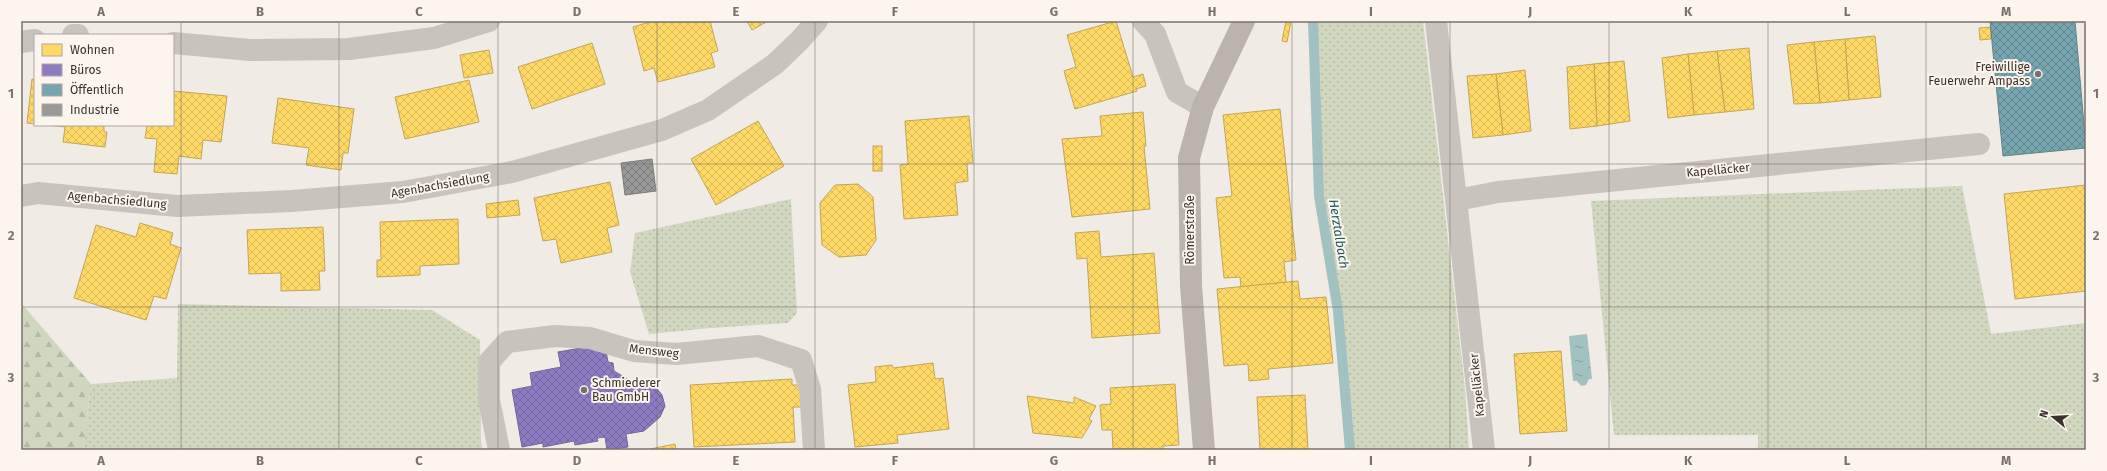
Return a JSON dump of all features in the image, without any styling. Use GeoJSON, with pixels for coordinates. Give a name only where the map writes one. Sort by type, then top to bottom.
{"type":"FeatureCollection","features":[{"type":"Feature","properties":{"kind":"street"},"geometry":{"type":"LineString","coordinates":[[174,43],[250,50],[349,49],[434,38],[489,21]]}},
{"type":"Feature","properties":{"kind":"street","name":"Agenbachsiedlung"},"geometry":{"type":"LineString","coordinates":[[21,196],[38,193],[177,206],[292,201],[403,192],[512,172],[662,130],[708,110],[775,64],[817,21]]}},
{"type":"Feature","properties":{"kind":"street"},"geometry":{"type":"LineString","coordinates":[[1143,21],[1155,34],[1177,92],[1203,107]]}},
{"type":"Feature","properties":{"kind":"street","name":"Römerstraße"},"geometry":{"type":"LineString","coordinates":[[1204,450],[1191,286],[1189,158],[1203,107],[1244,21]]}},
{"type":"Feature","properties":{"kind":"street","name":"Kapelläcker"},"geometry":{"type":"LineString","coordinates":[[1436,21],[1484,450]]}},
{"type":"Feature","properties":{"kind":"street"},"geometry":{"type":"LineString","coordinates":[[21,42],[34,40]]}},
{"type":"Feature","properties":{"kind":"street","name":"Kapelläcker"},"geometry":{"type":"LineString","coordinates":[[1457,200],[1498,192],[1979,144]]}},
{"type":"Feature","properties":{"kind":"street","name":"Mensweg"},"geometry":{"type":"LineString","coordinates":[[499,450],[489,400],[489,362],[507,342],[555,336],[590,338],[634,351],[676,354],[758,346],[801,360],[810,389],[814,450]]}},
{"type":"Feature","properties":{"kind":"green space"},"geometry":{"type":"Polygon","coordinates":[[[1313,21],[1423,21],[1465,388],[1469,450],[1350,450],[1338,311],[1319,196],[1313,21]]]}},
{"type":"Feature","properties":{"kind":"green space"},"geometry":{"type":"Polygon","coordinates":[[[1962,186],[1991,334],[2086,323],[2086,450],[1758,450],[1758,435],[1614,435],[1591,201],[1962,186]]]}},
{"type":"Feature","properties":{"kind":"green space"},"geometry":{"type":"Polygon","coordinates":[[[791,199],[797,313],[788,323],[649,334],[630,272],[635,233],[791,199]]]}},
{"type":"Feature","properties":{"kind":"green space"},"geometry":{"type":"Polygon","coordinates":[[[21,303],[91,384],[83,450],[21,450],[21,303]]]}},
{"type":"Feature","properties":{"kind":"green space"},"geometry":{"type":"Polygon","coordinates":[[[178,304],[432,310],[480,340],[481,442],[483,450],[83,450],[91,384],[177,378],[178,304]]]}},
{"type":"Feature","properties":{"kind":"water"},"geometry":{"type":"Polygon","coordinates":[[[1587,334],[1592,379],[1589,379],[1586,385],[1581,386],[1577,381],[1573,381],[1569,336],[1587,334]]]}},
{"type":"Feature","properties":{"kind":"building: Wohnen"},"geometry":{"type":"Polygon","coordinates":[[[653,21],[710,21],[718,51],[711,53],[715,67],[658,82],[654,68],[644,71],[633,27],[653,21]]]}},
{"type":"Feature","properties":{"kind":"building: Wohnen"},"geometry":{"type":"Polygon","coordinates":[[[747,21],[768,21],[752,30],[747,21]]]}},
{"type":"Feature","properties":{"kind":"building: Wohnen"},"geometry":{"type":"Polygon","coordinates":[[[1116,21],[1133,77],[1143,74],[1146,86],[1136,89],[1137,91],[1075,109],[1064,71],[1076,67],[1067,35],[1116,21]]]}},
{"type":"Feature","properties":{"kind":"building: Wohnen"},"geometry":{"type":"Polygon","coordinates":[[[1286,21],[1291,21],[1287,42],[1282,41],[1286,21]]]}},
{"type":"Feature","properties":{"kind":"building: Wohnen"},"geometry":{"type":"Polygon","coordinates":[[[1991,27],[1991,39],[1980,40],[1979,28],[1991,27]]]}},
{"type":"Feature","properties":{"kind":"building: Wohnen"},"geometry":{"type":"Polygon","coordinates":[[[1875,36],[1881,97],[1849,100],[1845,39],[1875,36]]]}},
{"type":"Feature","properties":{"kind":"building: Wohnen"},"geometry":{"type":"Polygon","coordinates":[[[1845,39],[1849,100],[1820,103],[1814,42],[1845,39]]]}},
{"type":"Feature","properties":{"kind":"building: Wohnen"},"geometry":{"type":"Polygon","coordinates":[[[1814,42],[1820,103],[1794,104],[1787,45],[1814,42]]]}},
{"type":"Feature","properties":{"kind":"building: Wohnen"},"geometry":{"type":"Polygon","coordinates":[[[592,43],[605,84],[532,109],[518,67],[592,43]]]}},
{"type":"Feature","properties":{"kind":"building: Wohnen"},"geometry":{"type":"Polygon","coordinates":[[[1749,48],[1754,109],[1725,112],[1717,51],[1749,48]]]}},
{"type":"Feature","properties":{"kind":"building: Wohnen"},"geometry":{"type":"Polygon","coordinates":[[[489,50],[493,73],[464,78],[460,55],[489,50]]]}},
{"type":"Feature","properties":{"kind":"building: Wohnen"},"geometry":{"type":"Polygon","coordinates":[[[1717,51],[1725,112],[1694,115],[1688,54],[1717,51]]]}},
{"type":"Feature","properties":{"kind":"building: Wohnen"},"geometry":{"type":"Polygon","coordinates":[[[1688,54],[1694,115],[1668,118],[1662,58],[1688,54]]]}},
{"type":"Feature","properties":{"kind":"building: Wohnen"},"geometry":{"type":"Polygon","coordinates":[[[1624,61],[1630,121],[1597,126],[1594,64],[1624,61]]]}},
{"type":"Feature","properties":{"kind":"building: Wohnen"},"geometry":{"type":"Polygon","coordinates":[[[1594,64],[1597,126],[1570,129],[1567,67],[1594,64]]]}},
{"type":"Feature","properties":{"kind":"building: Wohnen"},"geometry":{"type":"Polygon","coordinates":[[[1525,70],[1531,131],[1503,135],[1496,74],[1525,70]]]}},
{"type":"Feature","properties":{"kind":"building: Wohnen"},"geometry":{"type":"Polygon","coordinates":[[[1496,74],[1503,135],[1473,138],[1467,76],[1496,74]]]}},
{"type":"Feature","properties":{"kind":"building: Wohnen"},"geometry":{"type":"Polygon","coordinates":[[[32,79],[34,80],[34,124],[27,123],[32,79]]]}},
{"type":"Feature","properties":{"kind":"building: Wohnen"},"geometry":{"type":"Polygon","coordinates":[[[469,80],[479,122],[405,139],[395,97],[469,80]]]}},
{"type":"Feature","properties":{"kind":"building: Wohnen"},"geometry":{"type":"Polygon","coordinates":[[[174,91],[227,96],[221,142],[203,140],[201,159],[179,156],[177,174],[154,172],[157,139],[145,138],[147,126],[174,126],[174,91]]]}},
{"type":"Feature","properties":{"kind":"building: Wohnen"},"geometry":{"type":"Polygon","coordinates":[[[278,98],[354,109],[348,153],[343,153],[341,170],[306,165],[309,148],[272,143],[278,98]]]}},
{"type":"Feature","properties":{"kind":"building: Wohnen"},"geometry":{"type":"Polygon","coordinates":[[[1280,109],[1296,260],[1284,262],[1286,282],[1241,287],[1240,277],[1224,278],[1216,198],[1232,196],[1223,115],[1280,109]]]}},
{"type":"Feature","properties":{"kind":"building: Wohnen"},"geometry":{"type":"Polygon","coordinates":[[[1143,112],[1146,146],[1144,146],[1150,209],[1072,217],[1062,139],[1102,136],[1100,116],[1143,112]]]}},
{"type":"Feature","properties":{"kind":"building: Wohnen"},"geometry":{"type":"Polygon","coordinates":[[[969,116],[973,163],[967,163],[968,181],[955,183],[958,215],[904,219],[900,165],[908,164],[905,121],[969,116]]]}},
{"type":"Feature","properties":{"kind":"building: Wohnen"},"geometry":{"type":"Polygon","coordinates":[[[758,121],[784,166],[716,205],[691,159],[758,121]]]}},
{"type":"Feature","properties":{"kind":"building: Wohnen"},"geometry":{"type":"Polygon","coordinates":[[[56,126],[104,126],[104,132],[107,132],[105,147],[63,142],[65,127],[56,126]]]}},
{"type":"Feature","properties":{"kind":"building: Wohnen"},"geometry":{"type":"Polygon","coordinates":[[[873,146],[882,146],[882,171],[873,171],[873,146]]]}},
{"type":"Feature","properties":{"kind":"building: Wohnen"},"geometry":{"type":"Polygon","coordinates":[[[610,182],[619,225],[607,228],[612,252],[561,263],[556,239],[543,241],[534,198],[610,182]]]}},
{"type":"Feature","properties":{"kind":"building: Wohnen"},"geometry":{"type":"Polygon","coordinates":[[[858,184],[873,197],[876,240],[866,255],[839,257],[822,245],[820,203],[835,185],[858,184]]]}},
{"type":"Feature","properties":{"kind":"building: Wohnen"},"geometry":{"type":"Polygon","coordinates":[[[2086,185],[2086,291],[2015,299],[2004,194],[2086,185]]]}},
{"type":"Feature","properties":{"kind":"building: Wohnen"},"geometry":{"type":"Polygon","coordinates":[[[518,200],[520,215],[487,218],[486,204],[518,200]]]}},
{"type":"Feature","properties":{"kind":"building: Wohnen"},"geometry":{"type":"Polygon","coordinates":[[[458,219],[459,264],[420,266],[420,275],[377,277],[377,260],[381,260],[380,222],[458,219]]]}},
{"type":"Feature","properties":{"kind":"building: Wohnen"},"geometry":{"type":"Polygon","coordinates":[[[140,223],[173,233],[170,244],[181,248],[166,299],[154,296],[146,320],[74,298],[96,225],[136,237],[140,223]]]}},
{"type":"Feature","properties":{"kind":"building: Wohnen"},"geometry":{"type":"Polygon","coordinates":[[[323,227],[325,271],[319,271],[320,290],[281,291],[281,273],[249,274],[247,230],[323,227]]]}},
{"type":"Feature","properties":{"kind":"building: Wohnen"},"geometry":{"type":"Polygon","coordinates":[[[1099,231],[1101,257],[1154,253],[1160,333],[1092,338],[1087,258],[1077,259],[1075,233],[1099,231]]]}},
{"type":"Feature","properties":{"kind":"building: Wohnen"},"geometry":{"type":"Polygon","coordinates":[[[1298,281],[1300,299],[1326,297],[1333,363],[1268,369],[1269,379],[1249,381],[1248,364],[1224,366],[1217,289],[1298,281]]]}},
{"type":"Feature","properties":{"kind":"building: Wohnen"},"geometry":{"type":"Polygon","coordinates":[[[1561,351],[1567,431],[1520,434],[1514,354],[1561,351]]]}},
{"type":"Feature","properties":{"kind":"building: Wohnen"},"geometry":{"type":"Polygon","coordinates":[[[933,363],[935,379],[943,378],[949,429],[897,435],[898,443],[855,447],[848,385],[876,382],[875,367],[892,365],[893,368],[933,363]]]}},
{"type":"Feature","properties":{"kind":"building: Wohnen"},"geometry":{"type":"Polygon","coordinates":[[[792,379],[792,385],[802,385],[803,407],[793,407],[795,442],[694,447],[690,385],[792,379]]]}},
{"type":"Feature","properties":{"kind":"building: Wohnen"},"geometry":{"type":"Polygon","coordinates":[[[1175,384],[1179,445],[1163,446],[1163,450],[1113,449],[1112,430],[1102,430],[1100,405],[1111,404],[1110,388],[1175,384]]]}},
{"type":"Feature","properties":{"kind":"building: Wohnen"},"geometry":{"type":"Polygon","coordinates":[[[1305,395],[1308,450],[1260,450],[1257,397],[1305,395]]]}},
{"type":"Feature","properties":{"kind":"building: Wohnen"},"geometry":{"type":"Polygon","coordinates":[[[1027,396],[1074,403],[1074,397],[1096,406],[1089,419],[1092,421],[1082,438],[1033,433],[1027,396]]]}},
{"type":"Feature","properties":{"kind":"building: Wohnen"},"geometry":{"type":"Polygon","coordinates":[[[675,444],[676,450],[650,450],[650,449],[675,444]]]}},
{"type":"Feature","properties":{"kind":"building: Büros"},"geometry":{"type":"Polygon","coordinates":[[[598,345],[606,351],[608,362],[613,363],[614,371],[631,381],[643,379],[644,383],[658,390],[662,395],[665,406],[660,417],[644,431],[626,434],[628,447],[607,450],[605,437],[597,438],[598,441],[575,445],[574,441],[543,447],[543,443],[522,447],[512,390],[532,386],[530,373],[561,367],[558,352],[598,345]]]}},
{"type":"Feature","properties":{"kind":"building: Öffentlich","name":"Freiwillige Feuerwehr Ampass"},"geometry":{"type":"Polygon","coordinates":[[[1990,21],[2075,21],[2086,148],[2003,156],[1990,21]]]}},
{"type":"Feature","properties":{"kind":"building: Industrie"},"geometry":{"type":"Polygon","coordinates":[[[652,159],[656,191],[625,195],[621,163],[652,159]]]}},
{"type":"Feature","properties":{"kind":"waterway","name":"Herztalbach"},"geometry":{"type":"LineString","coordinates":[[1313,21],[1319,196],[1338,311],[1350,450]]}},
{"type":"Feature","properties":{"kind":"place","name":"Freiwillige Feuerwehr Ampass"},"geometry":{"type":"Point","coordinates":[2038,74]}},
{"type":"Feature","properties":{"kind":"place","name":"Schmiederer Bau GmbH"},"geometry":{"type":"Point","coordinates":[584,390]}}]}
